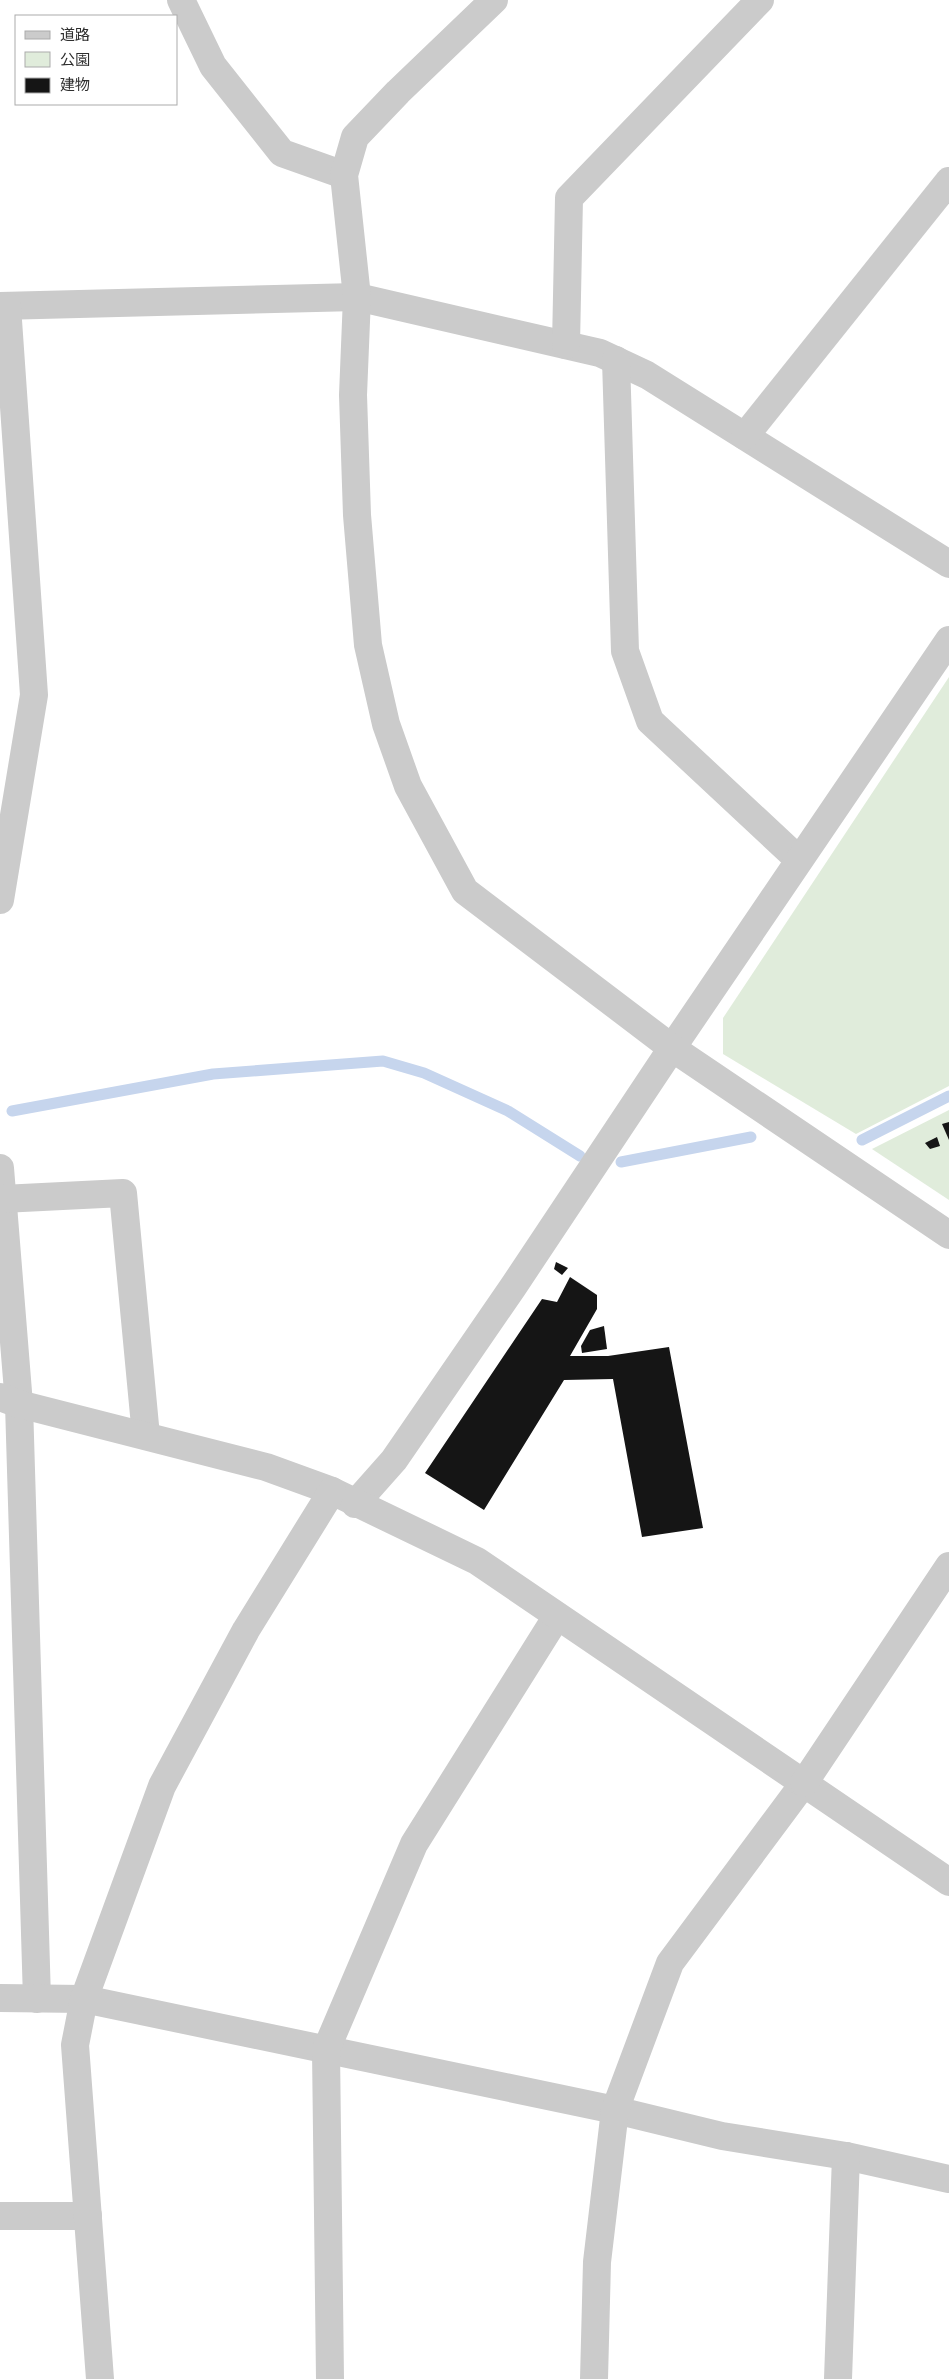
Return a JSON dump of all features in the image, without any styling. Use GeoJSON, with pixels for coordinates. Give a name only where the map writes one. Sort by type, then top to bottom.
{"type":"FeatureCollection","features":[{"type":"Feature","properties":{"kind":"street"},"geometry":{"type":"LineString","coordinates":[[182,0],[213,66],[282,153],[344,175]]}},
{"type":"Feature","properties":{"kind":"street"},"geometry":{"type":"LineString","coordinates":[[566,345],[569,198],[760,0]]}},
{"type":"Feature","properties":{"kind":"street"},"geometry":{"type":"LineString","coordinates":[[490,1],[355,137],[344,175],[358,297],[354,415],[357,515],[368,645],[386,724],[408,786],[466,891],[672,1048],[949,1235]]}},
{"type":"Feature","properties":{"kind":"street"},"geometry":{"type":"LineString","coordinates":[[744,436],[949,181]]}},
{"type":"Feature","properties":{"kind":"street"},"geometry":{"type":"LineString","coordinates":[[0,900],[34,695],[3,306],[358,297],[600,353],[647,375],[949,564]]}},
{"type":"Feature","properties":{"kind":"street"},"geometry":{"type":"LineString","coordinates":[[616,360],[625,651],[647,712],[650,720],[799,860]]}},
{"type":"Feature","properties":{"kind":"street"},"geometry":{"type":"LineString","coordinates":[[100,2379],[75,2045],[84,1999],[162,1786],[246,1630],[343,1498],[394,1460],[513,1287],[672,1048],[949,640]]}},
{"type":"Feature","properties":{"kind":"street"},"geometry":{"type":"LineString","coordinates":[[0,1168],[37,1999]]}},
{"type":"Feature","properties":{"kind":"street"},"geometry":{"type":"LineString","coordinates":[[2,1198],[123,1193],[146,1436]]}},
{"type":"Feature","properties":{"kind":"street"},"geometry":{"type":"LineString","coordinates":[[10,1400],[266,1467],[343,1498],[477,1561],[949,1882]]}},
{"type":"Feature","properties":{"kind":"street"},"geometry":{"type":"LineString","coordinates":[[594,2379],[597,2262],[615,2110],[670,1963],[804,1783],[949,1566]]}},
{"type":"Feature","properties":{"kind":"street"},"geometry":{"type":"LineString","coordinates":[[330,2379],[326,2050],[414,1844],[558,1616]]}},
{"type":"Feature","properties":{"kind":"street"},"geometry":{"type":"LineString","coordinates":[[0,1998],[84,1999],[615,2110],[722,2136],[846,2156],[949,2180]]}},
{"type":"Feature","properties":{"kind":"street"},"geometry":{"type":"LineString","coordinates":[[838,2379],[846,2156]]}},
{"type":"Feature","properties":{"kind":"street"},"geometry":{"type":"LineString","coordinates":[[0,2216],[88,2216]]}},
{"type":"Feature","properties":{"kind":"green space"},"geometry":{"type":"Polygon","coordinates":[[[949,677],[949,1086],[856,1134],[723,1054],[723,1018],[949,677]]]}},
{"type":"Feature","properties":{"kind":"green space"},"geometry":{"type":"Polygon","coordinates":[[[949,1110],[949,1200],[872,1149],[949,1110]]]}},
{"type":"Feature","properties":{"kind":"building"},"geometry":{"type":"Polygon","coordinates":[[[949,1122],[949,1140],[942,1124],[949,1122]]]}},
{"type":"Feature","properties":{"kind":"building"},"geometry":{"type":"Polygon","coordinates":[[[937,1137],[940,1146],[930,1149],[925,1143],[937,1137]]]}},
{"type":"Feature","properties":{"kind":"building"},"geometry":{"type":"Polygon","coordinates":[[[556,1262],[568,1268],[562,1275],[554,1269],[556,1262]]]}},
{"type":"Feature","properties":{"kind":"building"},"geometry":{"type":"Polygon","coordinates":[[[570,1277],[597,1295],[597,1309],[570,1356],[608,1356],[669,1347],[703,1528],[642,1537],[613,1379],[564,1380],[484,1510],[425,1473],[542,1299],[557,1302],[570,1277]]]}},
{"type":"Feature","properties":{"kind":"building"},"geometry":{"type":"Polygon","coordinates":[[[604,1326],[607,1349],[582,1353],[581,1346],[590,1330],[604,1326]]]}},
{"type":"Feature","properties":{"kind":"waterway"},"geometry":{"type":"LineString","coordinates":[[12,1111],[213,1074],[383,1061],[424,1073],[508,1111],[580,1156]]}},
{"type":"Feature","properties":{"kind":"waterway"},"geometry":{"type":"LineString","coordinates":[[862,1140],[949,1096]]}},
{"type":"Feature","properties":{"kind":"waterway"},"geometry":{"type":"LineString","coordinates":[[621,1162],[751,1137]]}}]}
